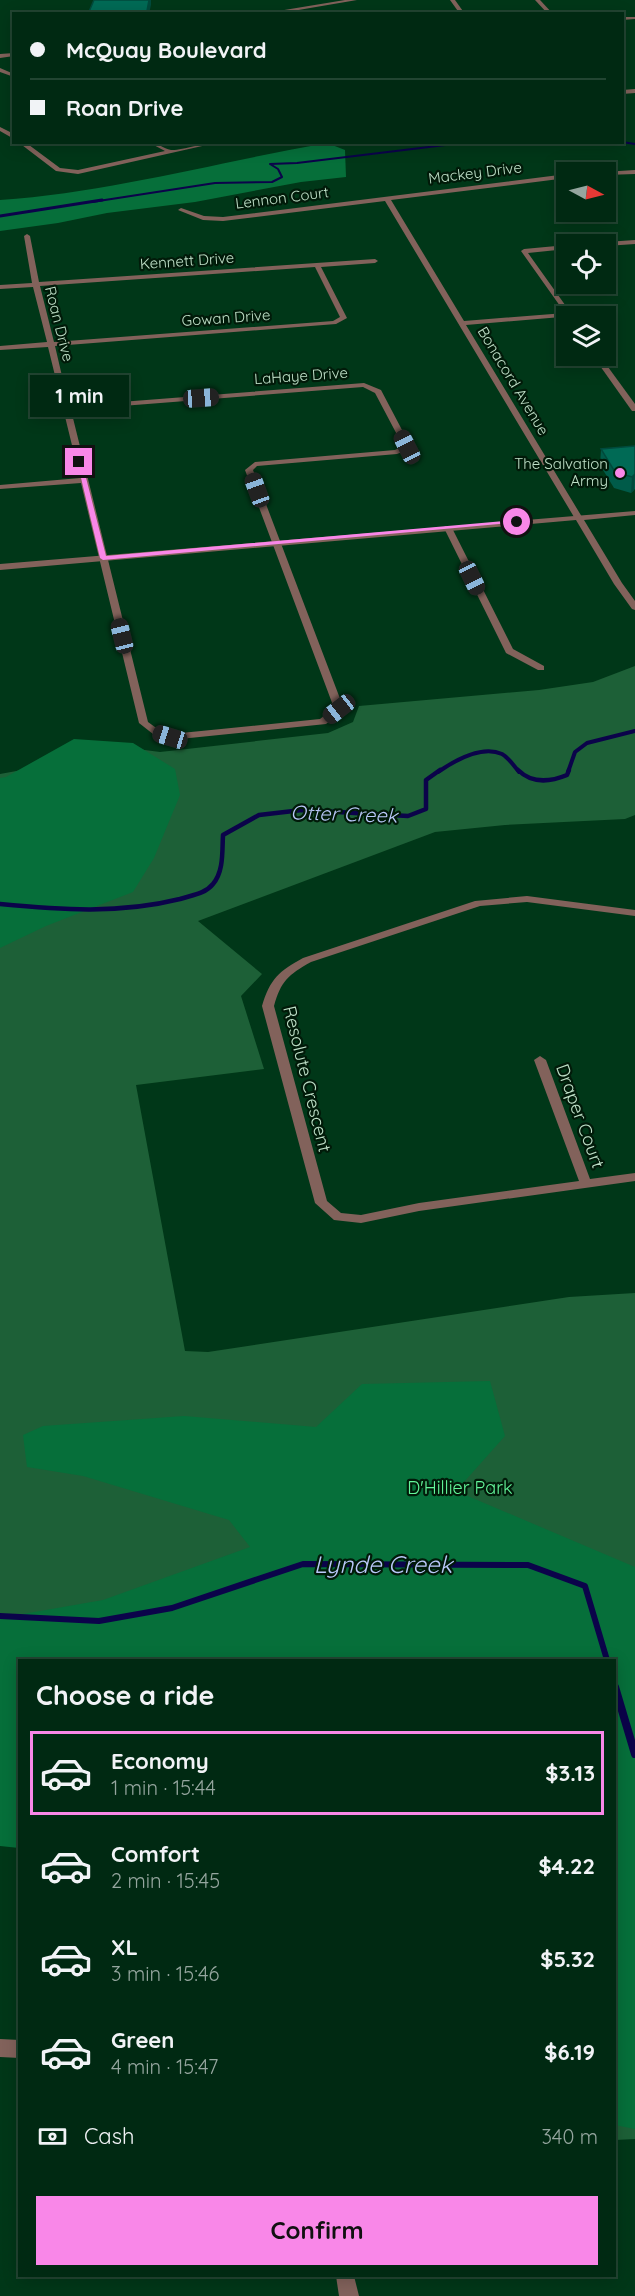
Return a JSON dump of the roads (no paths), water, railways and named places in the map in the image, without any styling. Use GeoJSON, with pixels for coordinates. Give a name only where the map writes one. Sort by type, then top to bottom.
{"type":"FeatureCollection","features":[{"type":"Feature","properties":{"kind":"street"},"geometry":{"type":"LineString","coordinates":[[276,12],[355,0]]}},
{"type":"Feature","properties":{"kind":"street"},"geometry":{"type":"LineString","coordinates":[[452,0],[461,12]]}},
{"type":"Feature","properties":{"kind":"street"},"geometry":{"type":"LineString","coordinates":[[537,0],[548,12]]}},
{"type":"Feature","properties":{"kind":"street"},"geometry":{"type":"LineString","coordinates":[[293,12],[323,5]]}},
{"type":"Feature","properties":{"kind":"street"},"geometry":{"type":"LineString","coordinates":[[624,91],[635,91]]}},
{"type":"Feature","properties":{"kind":"street"},"geometry":{"type":"LineString","coordinates":[[24,144],[58,170],[66,171],[91,170],[208,144]]}},
{"type":"Feature","properties":{"kind":"street"},"geometry":{"type":"LineString","coordinates":[[155,144],[171,152]]}},
{"type":"Feature","properties":{"kind":"street"},"geometry":{"type":"LineString","coordinates":[[616,173],[635,172]]}},
{"type":"Feature","properties":{"kind":"street","name":"Mackey Drive"},"geometry":{"type":"LineString","coordinates":[[387,198],[556,177]]}},
{"type":"Feature","properties":{"kind":"street","name":"Lennon Court"},"geometry":{"type":"LineString","coordinates":[[181,210],[203,218],[223,219],[387,198]]}},
{"type":"Feature","properties":{"kind":"street","name":"Bonacord Avenue"},"geometry":{"type":"LineString","coordinates":[[387,198],[618,584],[635,607]]}},
{"type":"Feature","properties":{"kind":"street","name":"Roan Drive"},"geometry":{"type":"LineString","coordinates":[[27,236],[50,344],[144,723],[156,732],[170,737],[322,722],[339,709],[276,543]]}},
{"type":"Feature","properties":{"kind":"street"},"geometry":{"type":"LineString","coordinates":[[616,243],[635,242]]}},
{"type":"Feature","properties":{"kind":"street"},"geometry":{"type":"LineString","coordinates":[[556,248],[524,250],[563,306]]}},
{"type":"Feature","properties":{"kind":"street","name":"Kennett Drive"},"geometry":{"type":"LineString","coordinates":[[0,287],[375,261]]}},
{"type":"Feature","properties":{"kind":"street","name":"Gowan Drive"},"geometry":{"type":"LineString","coordinates":[[50,344],[334,323],[344,318],[317,265]]}},
{"type":"Feature","properties":{"kind":"street"},"geometry":{"type":"LineString","coordinates":[[463,323],[556,317]]}},
{"type":"Feature","properties":{"kind":"street"},"geometry":{"type":"LineString","coordinates":[[0,348],[50,344]]}},
{"type":"Feature","properties":{"kind":"street"},"geometry":{"type":"LineString","coordinates":[[604,366],[635,410]]}},
{"type":"Feature","properties":{"kind":"street","name":"LaHaye Drive"},"geometry":{"type":"LineString","coordinates":[[66,408],[364,385],[378,392],[407,447],[397,452],[255,464],[249,470],[276,543]]}},
{"type":"Feature","properties":{"kind":"street"},"geometry":{"type":"LineString","coordinates":[[0,487],[84,480]]}},
{"type":"Feature","properties":{"kind":"street"},"geometry":{"type":"LineString","coordinates":[[0,567],[635,513]]}},
{"type":"Feature","properties":{"kind":"street"},"geometry":{"type":"LineString","coordinates":[[448,528],[508,651],[541,668]]}},
{"type":"Feature","properties":{"kind":"street","name":"Resolute Crescent"},"geometry":{"type":"LineString","coordinates":[[635,913],[527,899],[479,903],[307,960],[284,974],[274,984],[268,1006],[321,1203],[338,1217],[361,1219],[419,1207],[635,1177]]}},
{"type":"Feature","properties":{"kind":"street","name":"Draper Court"},"geometry":{"type":"LineString","coordinates":[[540,1060],[586,1184]]}},
{"type":"Feature","properties":{"kind":"street"},"geometry":{"type":"LineString","coordinates":[[0,2048],[18,2049]]}},
{"type":"Feature","properties":{"kind":"street"},"geometry":{"type":"LineString","coordinates":[[345,2277],[349,2296]]}},
{"type":"Feature","properties":{"kind":"waterway"},"geometry":{"type":"LineString","coordinates":[[624,142],[635,144]]}},
{"type":"Feature","properties":{"kind":"waterway"},"geometry":{"type":"LineString","coordinates":[[92,202],[215,183],[272,182],[282,177],[278,169],[270,164],[297,163],[454,144]]}},
{"type":"Feature","properties":{"kind":"waterway"},"geometry":{"type":"LineString","coordinates":[[0,216],[102,200]]}},
{"type":"Feature","properties":{"kind":"waterway","name":"Otter Creek"},"geometry":{"type":"LineString","coordinates":[[568,772],[575,752],[587,743],[635,731]]}},
{"type":"Feature","properties":{"kind":"waterway","name":"Otter Creek"},"geometry":{"type":"LineString","coordinates":[[438,772],[460,759],[486,751],[502,754],[519,772]]}},
{"type":"Feature","properties":{"kind":"waterway","name":"Otter Creek"},"geometry":{"type":"LineString","coordinates":[[0,904],[45,908],[113,909],[158,904],[194,895],[206,890],[217,879],[222,861],[223,835],[259,815],[302,810],[408,816],[426,809],[426,780],[440,770]]}},
{"type":"Feature","properties":{"kind":"waterway","name":"Otter Creek"},"geometry":{"type":"LineString","coordinates":[[518,770],[535,780],[554,779],[567,775],[569,770]]}},
{"type":"Feature","properties":{"kind":"waterway","name":"Lynde Creek"},"geometry":{"type":"LineString","coordinates":[[0,1616],[99,1621],[172,1608],[303,1564],[528,1565],[585,1586],[607,1659]]}},
{"type":"Feature","properties":{"kind":"waterway","name":"Lynde Creek"},"geometry":{"type":"LineString","coordinates":[[616,1690],[635,1754]]}},
{"type":"Feature","properties":{"kind":"place","name":"The Salvation Army"},"geometry":{"type":"Point","coordinates":[620,473]}},
{"type":"Feature","properties":{"kind":"park label","name":"D'Hillier Park"},"geometry":{"type":"Point","coordinates":[460,1488]}}]}
